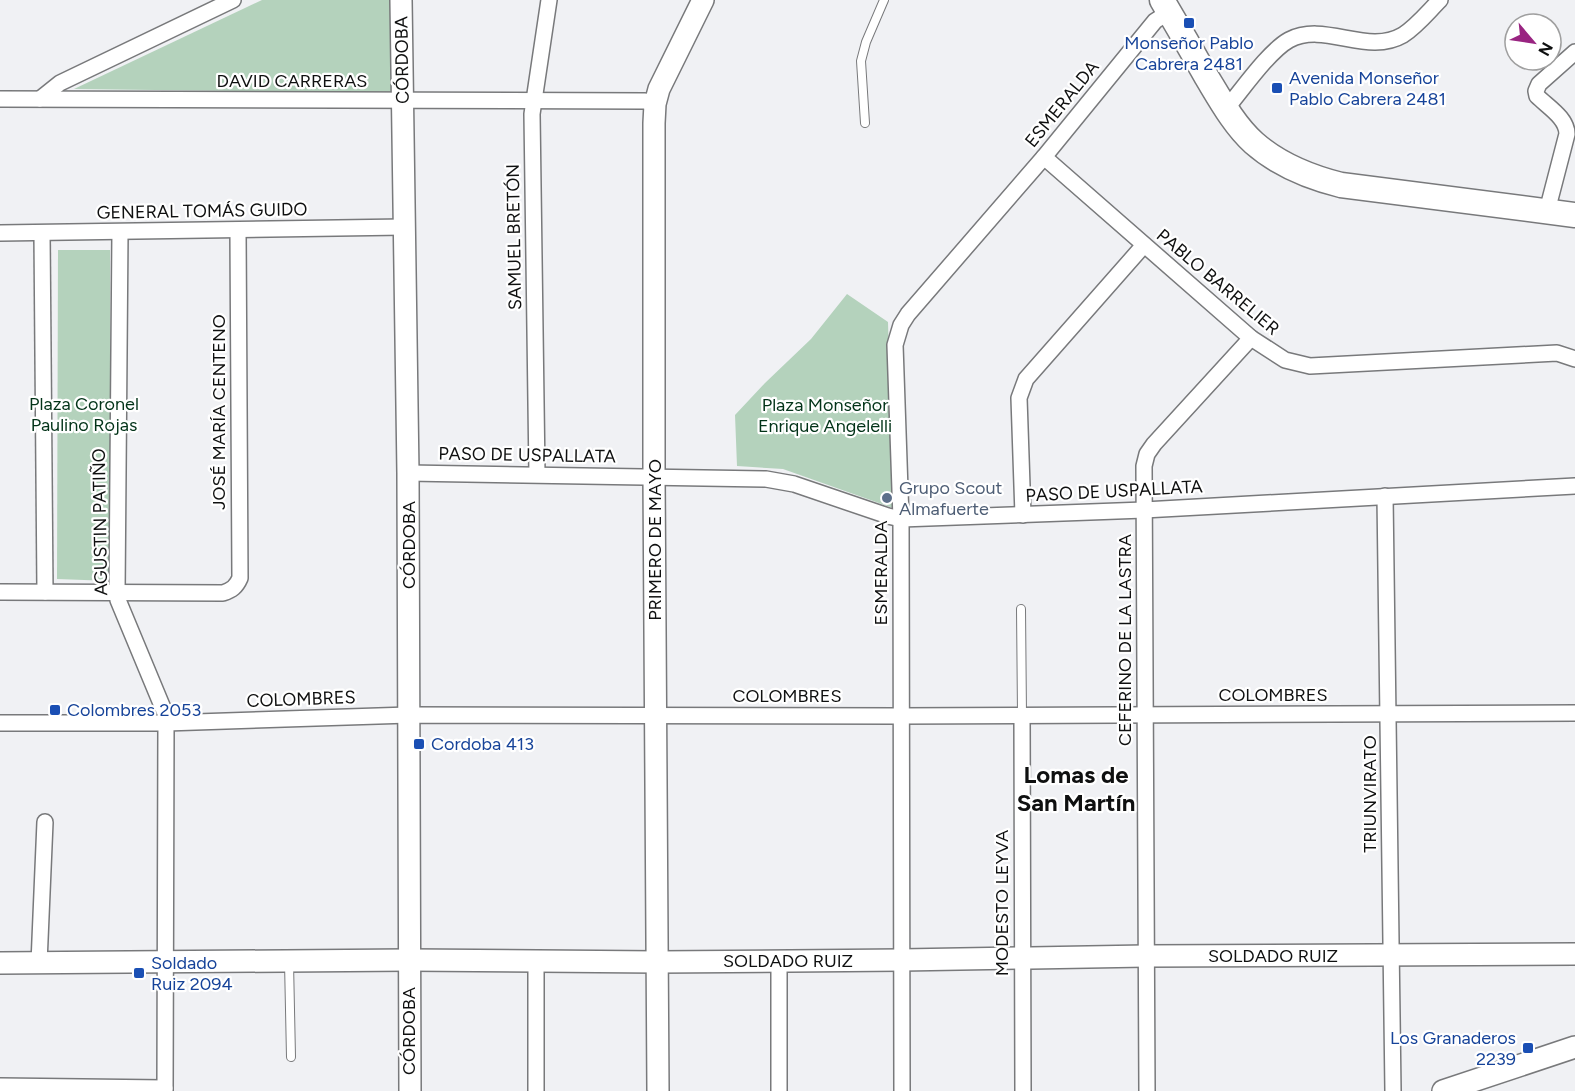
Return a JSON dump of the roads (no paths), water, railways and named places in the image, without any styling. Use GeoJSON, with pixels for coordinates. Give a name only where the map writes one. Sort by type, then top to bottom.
{"type":"FeatureCollection","features":[{"type":"Feature","properties":{"kind":"main road","name":"CÓRDOBA"},"geometry":{"type":"LineString","coordinates":[[400,0],[408,473],[410,1091]]}},
{"type":"Feature","properties":{"kind":"main road","name":"PRIMERO DE MAYO"},"geometry":{"type":"LineString","coordinates":[[658,1091],[654,476],[656,104],[659,89],[703,0]]}},
{"type":"Feature","properties":{"kind":"main road"},"geometry":{"type":"LineString","coordinates":[[1166,6],[1226,109],[1256,145],[1286,165],[1323,180],[1360,188],[1575,215]]}},
{"type":"Feature","properties":{"kind":"main road","name":"SOLDADO RUIZ"},"geometry":{"type":"LineString","coordinates":[[0,963],[409,960],[658,962],[1575,954]]}},
{"type":"Feature","properties":{"kind":"main road"},"geometry":{"type":"LineString","coordinates":[[1443,1091],[1575,1047]]}},
{"type":"Feature","properties":{"kind":"street"},"geometry":{"type":"LineString","coordinates":[[40,99],[60,83],[233,0]]}},
{"type":"Feature","properties":{"kind":"street","name":"SAMUEL BRETÓN"},"geometry":{"type":"LineString","coordinates":[[537,474],[532,114],[549,0]]}},
{"type":"Feature","properties":{"kind":"street"},"geometry":{"type":"LineString","coordinates":[[1226,109],[1275,51],[1288,41],[1312,34],[1383,42],[1401,36],[1440,0]]}},
{"type":"Feature","properties":{"kind":"street","name":"ESMERALDA"},"geometry":{"type":"LineString","coordinates":[[902,1091],[901,519],[895,345],[897,335],[908,314],[1044,157],[1166,6]]}},
{"type":"Feature","properties":{"kind":"street"},"geometry":{"type":"LineString","coordinates":[[1547,211],[1567,128],[1564,122],[1537,96],[1536,91],[1539,84],[1575,52]]}},
{"type":"Feature","properties":{"kind":"street","name":"DAVID CARRERAS"},"geometry":{"type":"LineString","coordinates":[[0,99],[534,100],[645,101],[656,104]]}},
{"type":"Feature","properties":{"kind":"street","name":"PABLO BARRELIER"},"geometry":{"type":"LineString","coordinates":[[1044,157],[1251,338],[1285,360],[1310,366],[1557,353],[1567,354],[1575,359]]}},
{"type":"Feature","properties":{"kind":"street","name":"GENERAL TOMÁS GUIDO"},"geometry":{"type":"LineString","coordinates":[[0,233],[404,227]]}},
{"type":"Feature","properties":{"kind":"street","name":"JOSÉ MARÍA CENTENO"},"geometry":{"type":"LineString","coordinates":[[117,592],[223,593],[232,590],[240,578],[238,231]]}},
{"type":"Feature","properties":{"kind":"street"},"geometry":{"type":"LineString","coordinates":[[42,232],[45,592]]}},
{"type":"Feature","properties":{"kind":"street","name":"AGUSTIN PATIÑO"},"geometry":{"type":"LineString","coordinates":[[120,232],[117,592],[118,600],[165,713],[166,723],[165,1089]]}},
{"type":"Feature","properties":{"kind":"street"},"geometry":{"type":"LineString","coordinates":[[1023,514],[1019,398],[1022,387],[1026,379],[1144,245]]}},
{"type":"Feature","properties":{"kind":"street","name":"CEFERINO DE LA LASTRA"},"geometry":{"type":"LineString","coordinates":[[1147,1091],[1144,466],[1154,444],[1251,338]]}},
{"type":"Feature","properties":{"kind":"street","name":"PASO DE USPALLATA"},"geometry":{"type":"LineString","coordinates":[[408,473],[779,480],[901,519],[1144,510],[1575,486]]}},
{"type":"Feature","properties":{"kind":"street","name":"TRIUNVIRATO"},"geometry":{"type":"LineString","coordinates":[[1385,496],[1393,1091]]}},
{"type":"Feature","properties":{"kind":"street"},"geometry":{"type":"LineString","coordinates":[[0,592],[117,592]]}},
{"type":"Feature","properties":{"kind":"street","name":"COLOMBRES"},"geometry":{"type":"LineString","coordinates":[[0,723],[166,723],[409,715],[900,716],[1575,713]]}},
{"type":"Feature","properties":{"kind":"street","name":"MODESTO LEYVA"},"geometry":{"type":"LineString","coordinates":[[1022,715],[1023,1091]]}},
{"type":"Feature","properties":{"kind":"street"},"geometry":{"type":"LineString","coordinates":[[39,963],[45,822]]}},
{"type":"Feature","properties":{"kind":"street"},"geometry":{"type":"LineString","coordinates":[[779,961],[779,1091]]}},
{"type":"Feature","properties":{"kind":"street"},"geometry":{"type":"LineString","coordinates":[[536,962],[536,1091]]}},
{"type":"Feature","properties":{"kind":"street"},"geometry":{"type":"LineString","coordinates":[[0,1086],[165,1089]]}},
{"type":"Feature","properties":{"kind":"lane"},"geometry":{"type":"LineString","coordinates":[[865,123],[861,61],[866,42],[884,0]]}},
{"type":"Feature","properties":{"kind":"lane"},"geometry":{"type":"LineString","coordinates":[[1021,609],[1022,715]]}},
{"type":"Feature","properties":{"kind":"lane"},"geometry":{"type":"LineString","coordinates":[[289,961],[291,1057]]}},
{"type":"Feature","properties":{"kind":"place","name":"Monseñor Pablo Cabrera 2481"},"geometry":{"type":"Point","coordinates":[1189,23]}},
{"type":"Feature","properties":{"kind":"place","name":"Avenida Monseñor Pablo Cabrera 2481"},"geometry":{"type":"Point","coordinates":[1277,88]}},
{"type":"Feature","properties":{"kind":"place","name":"Grupo Scout Almafuerte"},"geometry":{"type":"Point","coordinates":[887,498]}},
{"type":"Feature","properties":{"kind":"place","name":"Colombres 2053"},"geometry":{"type":"Point","coordinates":[55,710]}},
{"type":"Feature","properties":{"kind":"place","name":"Cordoba 413"},"geometry":{"type":"Point","coordinates":[419,744]}},
{"type":"Feature","properties":{"kind":"place","name":"Soldado Ruiz 2094"},"geometry":{"type":"Point","coordinates":[139,973]}},
{"type":"Feature","properties":{"kind":"place","name":"Los Granaderos 2239"},"geometry":{"type":"Point","coordinates":[1528,1048]}},
{"type":"Feature","properties":{"kind":"district","name":"Lomas de San Martín"},"geometry":{"type":"Point","coordinates":[1076,788]}},
{"type":"Feature","properties":{"kind":"park label","name":"Plaza Coronel Paulino Rojas"},"geometry":{"type":"Point","coordinates":[84,414]}},
{"type":"Feature","properties":{"kind":"park label","name":"Plaza Monseñor Enrique Angelelli"},"geometry":{"type":"Point","coordinates":[825,415]}}]}
